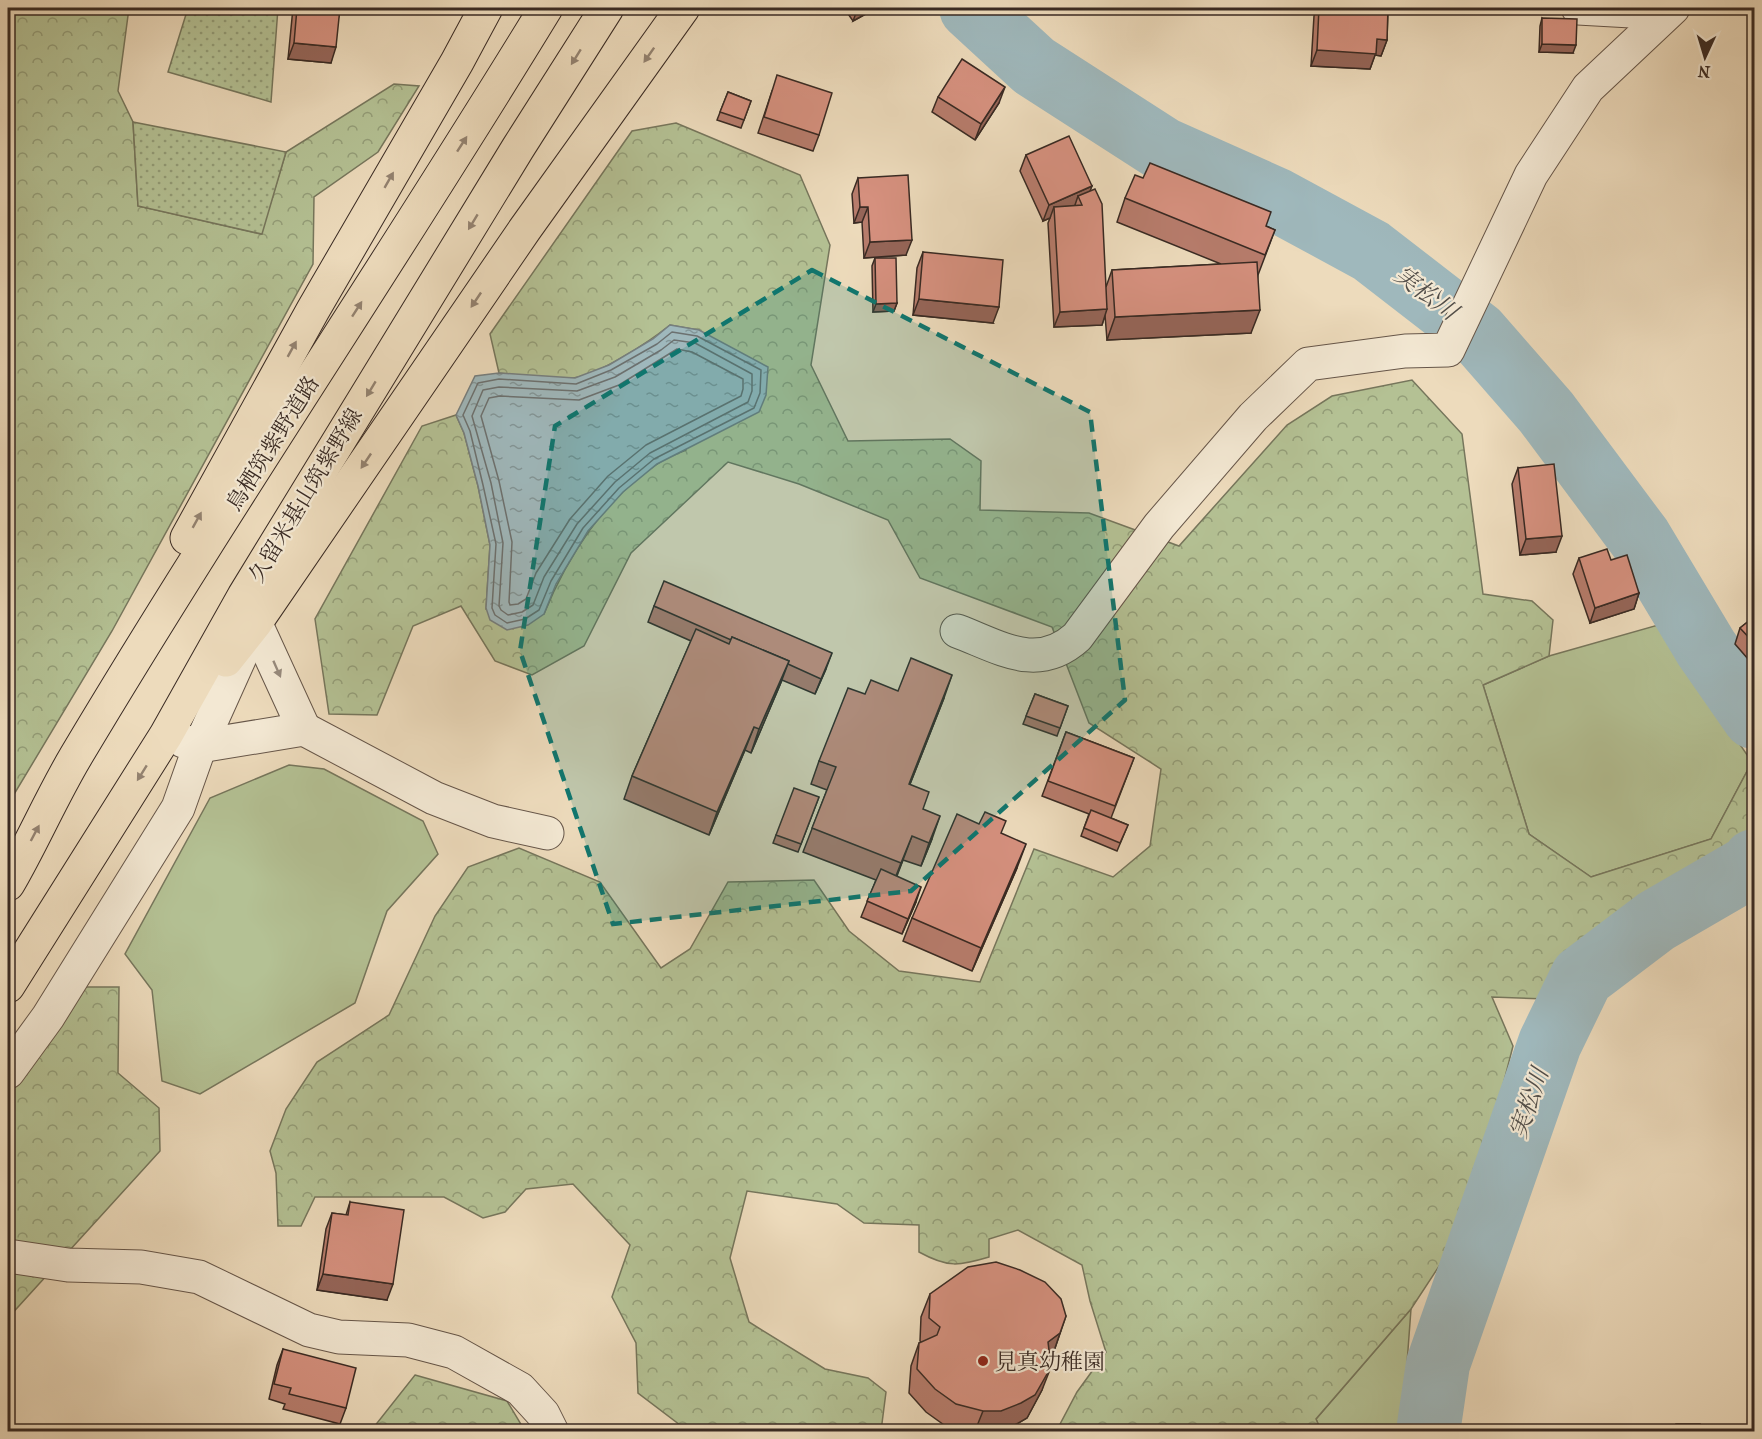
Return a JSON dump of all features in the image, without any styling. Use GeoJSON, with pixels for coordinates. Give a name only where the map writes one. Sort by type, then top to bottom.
{"type":"FeatureCollection","features":[{"type":"Feature","properties":{"kind":"main road"},"geometry":{"type":"LineString","coordinates":[[75,759],[179,552],[313,310],[486,8]]}},
{"type":"Feature","properties":{"kind":"main road","name":"鳥栖筑紫野道路"},"geometry":{"type":"LineString","coordinates":[[8,884],[75,759],[243,487],[466,139],[546,8]]}},
{"type":"Feature","properties":{"kind":"main road","name":"久留米基山筑紫野線"},"geometry":{"type":"LineString","coordinates":[[250,609],[518,148],[607,8]]}},
{"type":"Feature","properties":{"kind":"main road"},"geometry":{"type":"LineString","coordinates":[[8,986],[166,735],[250,609],[683,8]]}},
{"type":"Feature","properties":{"kind":"street"},"geometry":{"type":"LineString","coordinates":[[1578,8],[1670,10]]}},
{"type":"Feature","properties":{"kind":"street"},"geometry":{"type":"LineString","coordinates":[[957,631],[1018,654],[1042,656],[1064,649],[1077,637],[1159,526],[1253,417],[1308,364],[1405,351],[1448,350],[1531,175],[1588,88],[1670,10]]}},
{"type":"Feature","properties":{"kind":"street"},"geometry":{"type":"LineString","coordinates":[[250,609],[304,729]]}},
{"type":"Feature","properties":{"kind":"street"},"geometry":{"type":"LineString","coordinates":[[8,1072],[48,1017],[178,808],[250,609]]}},
{"type":"Feature","properties":{"kind":"street"},"geometry":{"type":"LineString","coordinates":[[166,735],[200,746],[304,729],[434,798],[493,821],[547,833]]}},
{"type":"Feature","properties":{"kind":"street"},"geometry":{"type":"LineString","coordinates":[[8,1256],[68,1265],[141,1267],[200,1277],[309,1330],[339,1337],[408,1340],[454,1352],[520,1389],[543,1414],[552,1431]]}},
{"type":"Feature","properties":{"kind":"highlighted area"},"geometry":{"type":"Polygon","coordinates":[[[812,270],[1090,412],[1125,700],[911,891],[613,924],[520,651],[555,426],[812,270]]]}},
{"type":"Feature","properties":{"kind":"green space"},"geometry":{"type":"Polygon","coordinates":[[[8,8],[129,8],[118,91],[133,122],[138,206],[261,234],[286,152],[394,84],[419,86],[378,152],[314,197],[313,264],[112,631],[13,796],[8,800],[8,8]]]}},
{"type":"Feature","properties":{"kind":"green space"},"geometry":{"type":"Polygon","coordinates":[[[188,8],[278,8],[271,102],[168,72],[188,8]]]}},
{"type":"Feature","properties":{"kind":"green space"},"geometry":{"type":"Polygon","coordinates":[[[133,122],[286,152],[262,234],[138,206],[133,122]]]}},
{"type":"Feature","properties":{"kind":"green space"},"geometry":{"type":"Polygon","coordinates":[[[676,123],[800,175],[830,245],[811,365],[848,441],[950,439],[981,461],[980,510],[1089,513],[1179,546],[1287,425],[1332,396],[1412,380],[1462,434],[1483,594],[1532,601],[1553,620],[1549,656],[1483,685],[1529,834],[1591,877],[1711,839],[1752,762],[1754,763],[1754,895],[1593,994],[1547,999],[1492,997],[1513,1046],[1468,1222],[1411,1309],[1316,1419],[1321,1431],[1058,1431],[1077,1392],[1106,1352],[1090,1301],[1082,1265],[1018,1230],[989,1239],[989,1257],[961,1264],[946,1263],[919,1252],[919,1225],[864,1223],[837,1204],[747,1191],[730,1258],[749,1322],[825,1369],[868,1378],[886,1392],[881,1431],[688,1431],[638,1393],[636,1343],[612,1297],[630,1245],[573,1184],[526,1189],[505,1212],[483,1218],[444,1197],[315,1197],[301,1226],[278,1226],[276,1173],[270,1151],[286,1109],[317,1062],[389,1015],[435,916],[468,867],[519,848],[600,882],[661,968],[690,949],[728,882],[814,880],[849,931],[899,971],[980,982],[1034,849],[1113,877],[1150,846],[1161,769],[1089,723],[1052,627],[920,578],[888,520],[799,484],[728,462],[631,553],[584,646],[532,675],[495,661],[461,606],[413,626],[377,715],[329,714],[315,619],[422,426],[456,415],[464,433],[490,545],[486,609],[544,614],[564,571],[604,512],[638,478],[660,462],[686,450],[699,330],[670,325],[609,365],[584,376],[573,378],[546,378],[499,373],[490,334],[632,131],[676,123]]]}},
{"type":"Feature","properties":{"kind":"green space"},"geometry":{"type":"Polygon","coordinates":[[[1658,625],[1752,762],[1711,839],[1591,877],[1529,834],[1483,685],[1549,656],[1658,625]]]}},
{"type":"Feature","properties":{"kind":"green space"},"geometry":{"type":"Polygon","coordinates":[[[289,765],[324,769],[423,821],[438,854],[387,911],[355,1003],[200,1094],[162,1081],[152,990],[125,954],[210,798],[289,765]]]}},
{"type":"Feature","properties":{"kind":"green space"},"geometry":{"type":"Polygon","coordinates":[[[81,987],[119,987],[118,1073],[159,1108],[160,1151],[8,1318],[8,1097],[81,987]]]}},
{"type":"Feature","properties":{"kind":"green space"},"geometry":{"type":"Polygon","coordinates":[[[1411,1309],[1402,1431],[1321,1431],[1316,1419],[1411,1309]]]}},
{"type":"Feature","properties":{"kind":"green space"},"geometry":{"type":"Polygon","coordinates":[[[415,1375],[507,1401],[525,1431],[370,1432],[415,1375]]]}},
{"type":"Feature","properties":{"kind":"water"},"geometry":{"type":"Polygon","coordinates":[[[670,325],[699,330],[768,367],[766,395],[759,412],[657,464],[623,492],[588,531],[556,584],[544,614],[528,625],[507,630],[490,620],[486,608],[490,545],[478,486],[464,433],[456,415],[475,376],[499,373],[575,378],[609,365],[653,339],[670,325]]]}},
{"type":"Feature","properties":{"kind":"building"},"geometry":{"type":"Polygon","coordinates":[[[297,8],[340,8],[336,47],[294,43],[297,8]]]}},
{"type":"Feature","properties":{"kind":"building"},"geometry":{"type":"Polygon","coordinates":[[[852,8],[866,8],[856,13],[852,8]]]}},
{"type":"Feature","properties":{"kind":"building"},"geometry":{"type":"Polygon","coordinates":[[[1319,8],[1388,8],[1387,40],[1377,39],[1376,54],[1317,50],[1319,8]]]}},
{"type":"Feature","properties":{"kind":"building"},"geometry":{"type":"Polygon","coordinates":[[[1542,18],[1577,19],[1576,45],[1542,44],[1542,18]]]}},
{"type":"Feature","properties":{"kind":"building"},"geometry":{"type":"Polygon","coordinates":[[[962,59],[1005,87],[981,124],[938,97],[962,59]]]}},
{"type":"Feature","properties":{"kind":"building"},"geometry":{"type":"Polygon","coordinates":[[[777,75],[832,93],[819,135],[764,117],[777,75]]]}},
{"type":"Feature","properties":{"kind":"building"},"geometry":{"type":"Polygon","coordinates":[[[728,92],[751,101],[744,120],[720,112],[728,92]]]}},
{"type":"Feature","properties":{"kind":"building"},"geometry":{"type":"Polygon","coordinates":[[[1069,136],[1092,186],[1049,205],[1026,155],[1069,136]]]}},
{"type":"Feature","properties":{"kind":"building"},"geometry":{"type":"Polygon","coordinates":[[[1150,163],[1271,212],[1266,226],[1275,230],[1265,255],[1125,198],[1135,175],[1143,178],[1150,163]]]}},
{"type":"Feature","properties":{"kind":"building"},"geometry":{"type":"Polygon","coordinates":[[[908,175],[912,240],[870,242],[868,207],[860,207],[858,178],[908,175]]]}},
{"type":"Feature","properties":{"kind":"building"},"geometry":{"type":"Polygon","coordinates":[[[1095,189],[1102,204],[1107,309],[1060,312],[1054,207],[1082,205],[1078,196],[1095,189]]]}},
{"type":"Feature","properties":{"kind":"building"},"geometry":{"type":"Polygon","coordinates":[[[923,252],[1003,260],[999,307],[919,299],[923,252]]]}},
{"type":"Feature","properties":{"kind":"building"},"geometry":{"type":"Polygon","coordinates":[[[875,258],[896,258],[897,303],[876,304],[875,258]]]}},
{"type":"Feature","properties":{"kind":"building"},"geometry":{"type":"Polygon","coordinates":[[[1257,262],[1260,310],[1115,317],[1112,270],[1257,262]]]}},
{"type":"Feature","properties":{"kind":"building"},"geometry":{"type":"Polygon","coordinates":[[[1554,464],[1562,536],[1526,539],[1518,468],[1554,464]]]}},
{"type":"Feature","properties":{"kind":"building"},"geometry":{"type":"Polygon","coordinates":[[[1607,549],[1611,560],[1627,555],[1639,593],[1595,608],[1579,558],[1607,549]]]}},
{"type":"Feature","properties":{"kind":"building"},"geometry":{"type":"Polygon","coordinates":[[[664,581],[832,653],[821,679],[788,664],[789,661],[732,637],[731,640],[654,606],[664,581]]]}},
{"type":"Feature","properties":{"kind":"building"},"geometry":{"type":"Polygon","coordinates":[[[1755,616],[1755,644],[1740,628],[1755,616]]]}},
{"type":"Feature","properties":{"kind":"building"},"geometry":{"type":"Polygon","coordinates":[[[696,629],[729,644],[732,637],[789,661],[759,729],[754,727],[717,812],[632,776],[696,629]]]}},
{"type":"Feature","properties":{"kind":"building"},"geometry":{"type":"Polygon","coordinates":[[[911,658],[952,675],[909,784],[929,792],[923,809],[940,816],[929,843],[912,836],[901,863],[812,828],[836,767],[819,761],[848,688],[865,694],[871,680],[898,691],[911,658]]]}},
{"type":"Feature","properties":{"kind":"building"},"geometry":{"type":"Polygon","coordinates":[[[1035,694],[1068,706],[1060,728],[1026,716],[1035,694]]]}},
{"type":"Feature","properties":{"kind":"building"},"geometry":{"type":"Polygon","coordinates":[[[1066,732],[1134,758],[1115,806],[1048,781],[1066,732]]]}},
{"type":"Feature","properties":{"kind":"building"},"geometry":{"type":"Polygon","coordinates":[[[794,788],[819,797],[801,844],[776,835],[794,788]]]}},
{"type":"Feature","properties":{"kind":"building"},"geometry":{"type":"Polygon","coordinates":[[[1091,810],[1128,825],[1120,843],[1084,828],[1091,810]]]}},
{"type":"Feature","properties":{"kind":"building"},"geometry":{"type":"Polygon","coordinates":[[[985,812],[1006,821],[1001,833],[1026,844],[981,948],[912,918],[957,814],[979,824],[985,812]]]}},
{"type":"Feature","properties":{"kind":"building"},"geometry":{"type":"Polygon","coordinates":[[[881,869],[921,887],[908,919],[867,901],[881,869]]]}},
{"type":"Feature","properties":{"kind":"building"},"geometry":{"type":"Polygon","coordinates":[[[350,1202],[404,1210],[393,1284],[323,1274],[332,1213],[348,1215],[350,1202]]]}},
{"type":"Feature","properties":{"kind":"building","name":"見真幼稚園"},"geometry":{"type":"Polygon","coordinates":[[[996,1262],[1045,1282],[1061,1299],[1066,1316],[1060,1333],[1048,1342],[1051,1367],[1035,1395],[1001,1411],[983,1411],[956,1404],[935,1389],[917,1369],[919,1343],[937,1335],[940,1327],[929,1318],[930,1294],[968,1267],[996,1262]]]}},
{"type":"Feature","properties":{"kind":"building"},"geometry":{"type":"Polygon","coordinates":[[[283,1349],[356,1368],[346,1408],[289,1394],[291,1388],[274,1384],[283,1349]]]}},
{"type":"Feature","properties":{"kind":"building"},"geometry":{"type":"Polygon","coordinates":[[[1676,1424],[1700,1424],[1700,1431],[1676,1431],[1676,1424]]]}},
{"type":"Feature","properties":{"kind":"waterway","name":"実松川"},"geometry":{"type":"LineString","coordinates":[[971,8],[1034,66],[1163,149],[1275,199],[1371,251],[1477,333],[1546,412],[1640,538],[1706,648],[1754,717]]}},
{"type":"Feature","properties":{"kind":"waterway","name":"実松川"},"geometry":{"type":"LineString","coordinates":[[1428,1432],[1438,1364],[1550,1043],[1582,977],[1656,921],[1751,866],[1754,861]]}},
{"type":"Feature","properties":{"kind":"place","name":"見真幼稚園"},"geometry":{"type":"Point","coordinates":[983,1361]}}]}
